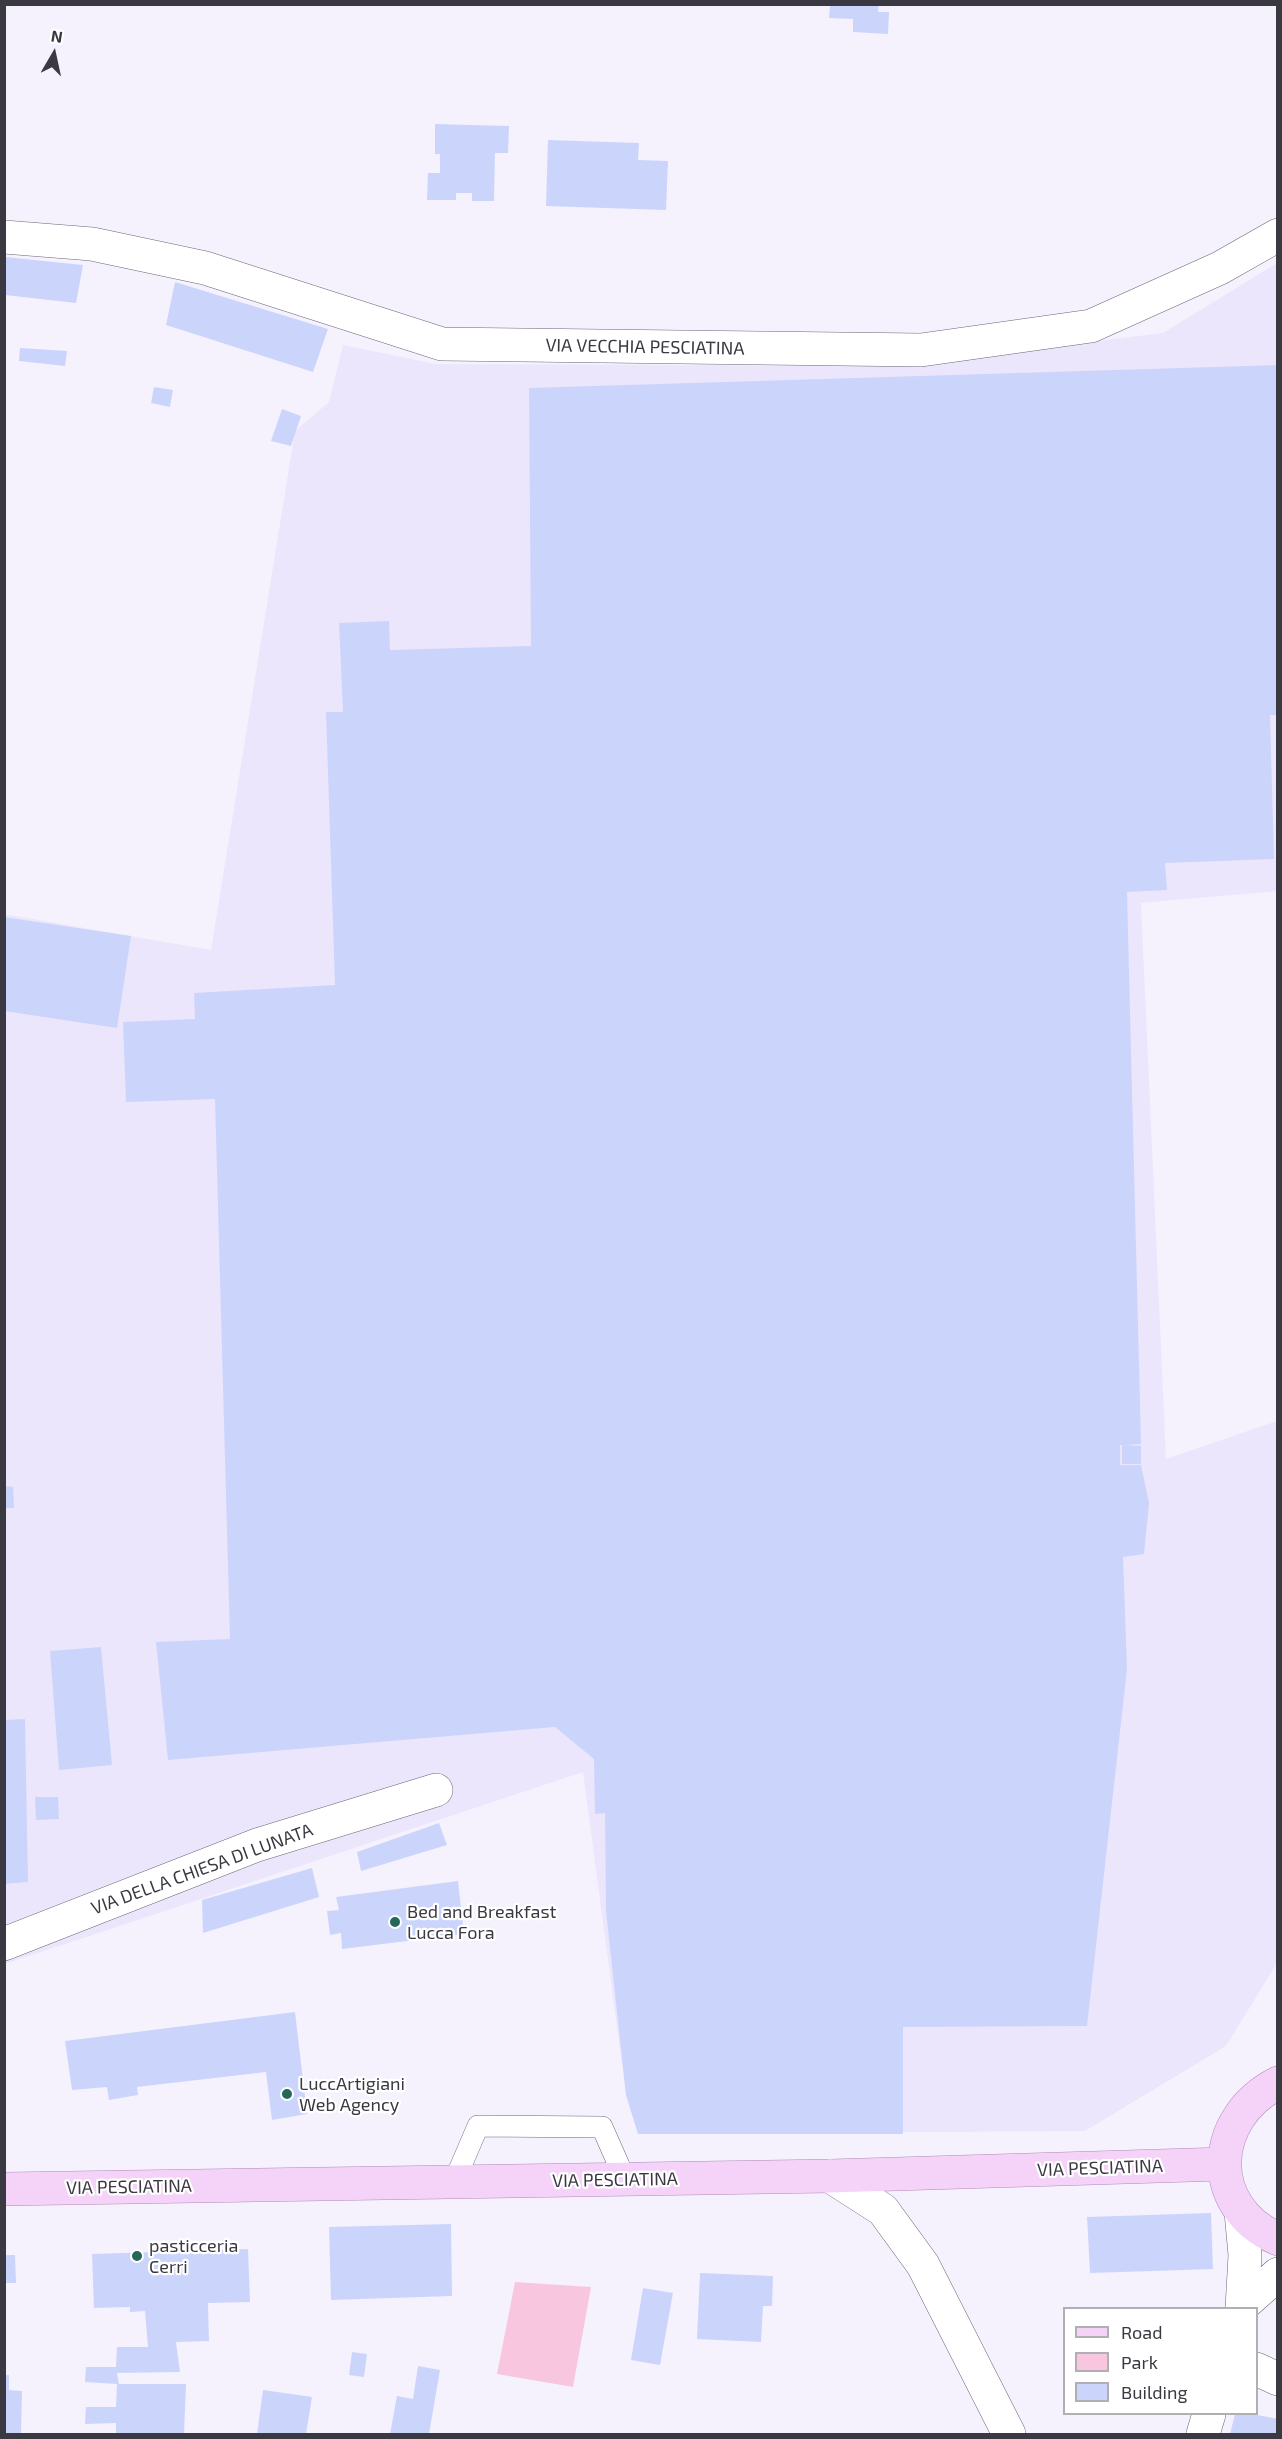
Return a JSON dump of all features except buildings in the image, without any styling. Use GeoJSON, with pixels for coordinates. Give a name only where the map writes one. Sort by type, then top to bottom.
{"type":"FeatureCollection","features":[{"type":"Feature","properties":{"kind":"main road"},"geometry":{"type":"LineString","coordinates":[[1278,2083],[1254,2097],[1238,2116],[1227,2139],[1224,2164],[1229,2190],[1241,2212],[1263,2232],[1278,2239]]}},
{"type":"Feature","properties":{"kind":"main road","name":"VIA PESCIATINA"},"geometry":{"type":"LineString","coordinates":[[4,2189],[830,2176],[1224,2164]]}},
{"type":"Feature","properties":{"kind":"street","name":"VIA VECCHIA PESCIATINA"},"geometry":{"type":"LineString","coordinates":[[4,237],[92,244],[205,268],[442,344],[921,350],[1091,326],[1220,268],[1278,234]]}},
{"type":"Feature","properties":{"kind":"street","name":"VIA DELLA CHIESA DI LUNATA"},"geometry":{"type":"LineString","coordinates":[[4,1944],[258,1845],[435,1790]]}},
{"type":"Feature","properties":{"kind":"street"},"geometry":{"type":"LineString","coordinates":[[830,2176],[883,2210],[923,2265],[1009,2434]]}},
{"type":"Feature","properties":{"kind":"street"},"geometry":{"type":"LineString","coordinates":[[1241,2212],[1245,2255],[1243,2307]]}},
{"type":"Feature","properties":{"kind":"street"},"geometry":{"type":"LineString","coordinates":[[1243,2307],[1278,2274]]}},
{"type":"Feature","properties":{"kind":"street"},"geometry":{"type":"LineString","coordinates":[[1258,2369],[1278,2379]]}},
{"type":"Feature","properties":{"kind":"street"},"geometry":{"type":"LineString","coordinates":[[1203,2434],[1209,2415]]}},
{"type":"Feature","properties":{"kind":"lane"},"geometry":{"type":"LineString","coordinates":[[454,2182],[478,2126],[602,2127],[625,2179]]}},
{"type":"Feature","properties":{"kind":"shaded area"},"geometry":{"type":"Polygon","coordinates":[[[1277,263],[1277,891],[1141,903],[1166,1459],[1277,1421],[1277,1963],[1226,2046],[1085,2131],[638,2134],[626,2095],[583,1772],[5,1964],[4,914],[211,950],[295,431],[329,402],[343,345],[436,364],[893,366],[1163,333],[1277,263]]]}},
{"type":"Feature","properties":{"kind":"green space"},"geometry":{"type":"Polygon","coordinates":[[[515,2282],[591,2287],[573,2387],[497,2374],[515,2282]]]}},
{"type":"Feature","properties":{"kind":"place","name":"Bed and Breakfast Lucca Fora"},"geometry":{"type":"Point","coordinates":[395,1922]}},
{"type":"Feature","properties":{"kind":"place","name":"LuccArtigiani Web Agency"},"geometry":{"type":"Point","coordinates":[287,2094]}},
{"type":"Feature","properties":{"kind":"place","name":"pasticceria Cerri"},"geometry":{"type":"Point","coordinates":[137,2256]}}]}
